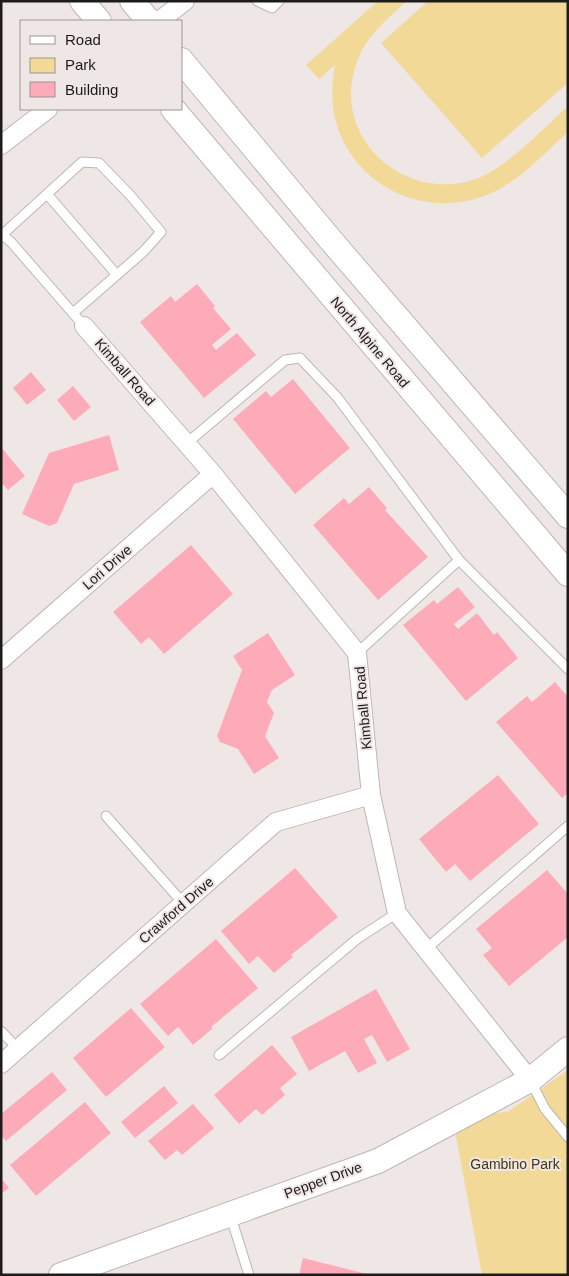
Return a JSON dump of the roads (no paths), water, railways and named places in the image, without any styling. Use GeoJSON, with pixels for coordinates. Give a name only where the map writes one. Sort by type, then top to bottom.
{"type":"FeatureCollection","features":[{"type":"Feature","properties":{"kind":"main road"},"geometry":{"type":"LineString","coordinates":[[82,1],[98,20]]}},
{"type":"Feature","properties":{"kind":"main road"},"geometry":{"type":"LineString","coordinates":[[132,1],[148,20]]}},
{"type":"Feature","properties":{"kind":"main road"},"geometry":{"type":"LineString","coordinates":[[182,61],[329,238],[568,516]]}},
{"type":"Feature","properties":{"kind":"main road","name":"North Alpine Road"},"geometry":{"type":"LineString","coordinates":[[174,110],[568,574]]}},
{"type":"Feature","properties":{"kind":"main road","name":"Pepper Drive"},"geometry":{"type":"LineString","coordinates":[[61,1275],[93,1269],[230,1214],[378,1161],[530,1080],[568,1049]]}},
{"type":"Feature","properties":{"kind":"street"},"geometry":{"type":"LineString","coordinates":[[160,20],[184,1]]}},
{"type":"Feature","properties":{"kind":"street"},"geometry":{"type":"LineString","coordinates":[[1,146],[47,110]]}},
{"type":"Feature","properties":{"kind":"street","name":"Kimball Road"},"geometry":{"type":"LineString","coordinates":[[78,320],[214,474],[357,653],[370,795],[397,913],[530,1080]]}},
{"type":"Feature","properties":{"kind":"street","name":"Lori Drive"},"geometry":{"type":"LineString","coordinates":[[1,660],[214,474]]}},
{"type":"Feature","properties":{"kind":"street","name":"Crawford Drive"},"geometry":{"type":"LineString","coordinates":[[1,1064],[276,822],[370,795]]}},
{"type":"Feature","properties":{"kind":"lane"},"geometry":{"type":"LineString","coordinates":[[257,1],[272,8],[279,1]]}},
{"type":"Feature","properties":{"kind":"lane"},"geometry":{"type":"LineString","coordinates":[[82,162],[99,163],[130,195],[161,232],[143,252],[116,275],[78,320],[11,242],[1,235],[82,162]]}},
{"type":"Feature","properties":{"kind":"lane"},"geometry":{"type":"LineString","coordinates":[[47,194],[116,275]]}},
{"type":"Feature","properties":{"kind":"lane"},"geometry":{"type":"LineString","coordinates":[[187,443],[285,360],[300,358],[337,397],[459,560],[568,669]]}},
{"type":"Feature","properties":{"kind":"lane"},"geometry":{"type":"LineString","coordinates":[[357,653],[459,560]]}},
{"type":"Feature","properties":{"kind":"lane"},"geometry":{"type":"LineString","coordinates":[[106,816],[183,904]]}},
{"type":"Feature","properties":{"kind":"lane"},"geometry":{"type":"LineString","coordinates":[[426,949],[568,826]]}},
{"type":"Feature","properties":{"kind":"lane"},"geometry":{"type":"LineString","coordinates":[[219,1054],[357,939],[397,913]]}},
{"type":"Feature","properties":{"kind":"lane"},"geometry":{"type":"LineString","coordinates":[[1,1031],[18,1049]]}},
{"type":"Feature","properties":{"kind":"lane"},"geometry":{"type":"LineString","coordinates":[[530,1080],[545,1109],[568,1137]]}},
{"type":"Feature","properties":{"kind":"lane"},"geometry":{"type":"LineString","coordinates":[[230,1214],[249,1275]]}},
{"type":"Feature","properties":{"kind":"park label","name":"Gambino Park"},"geometry":{"type":"Point","coordinates":[515,1164]}}]}
